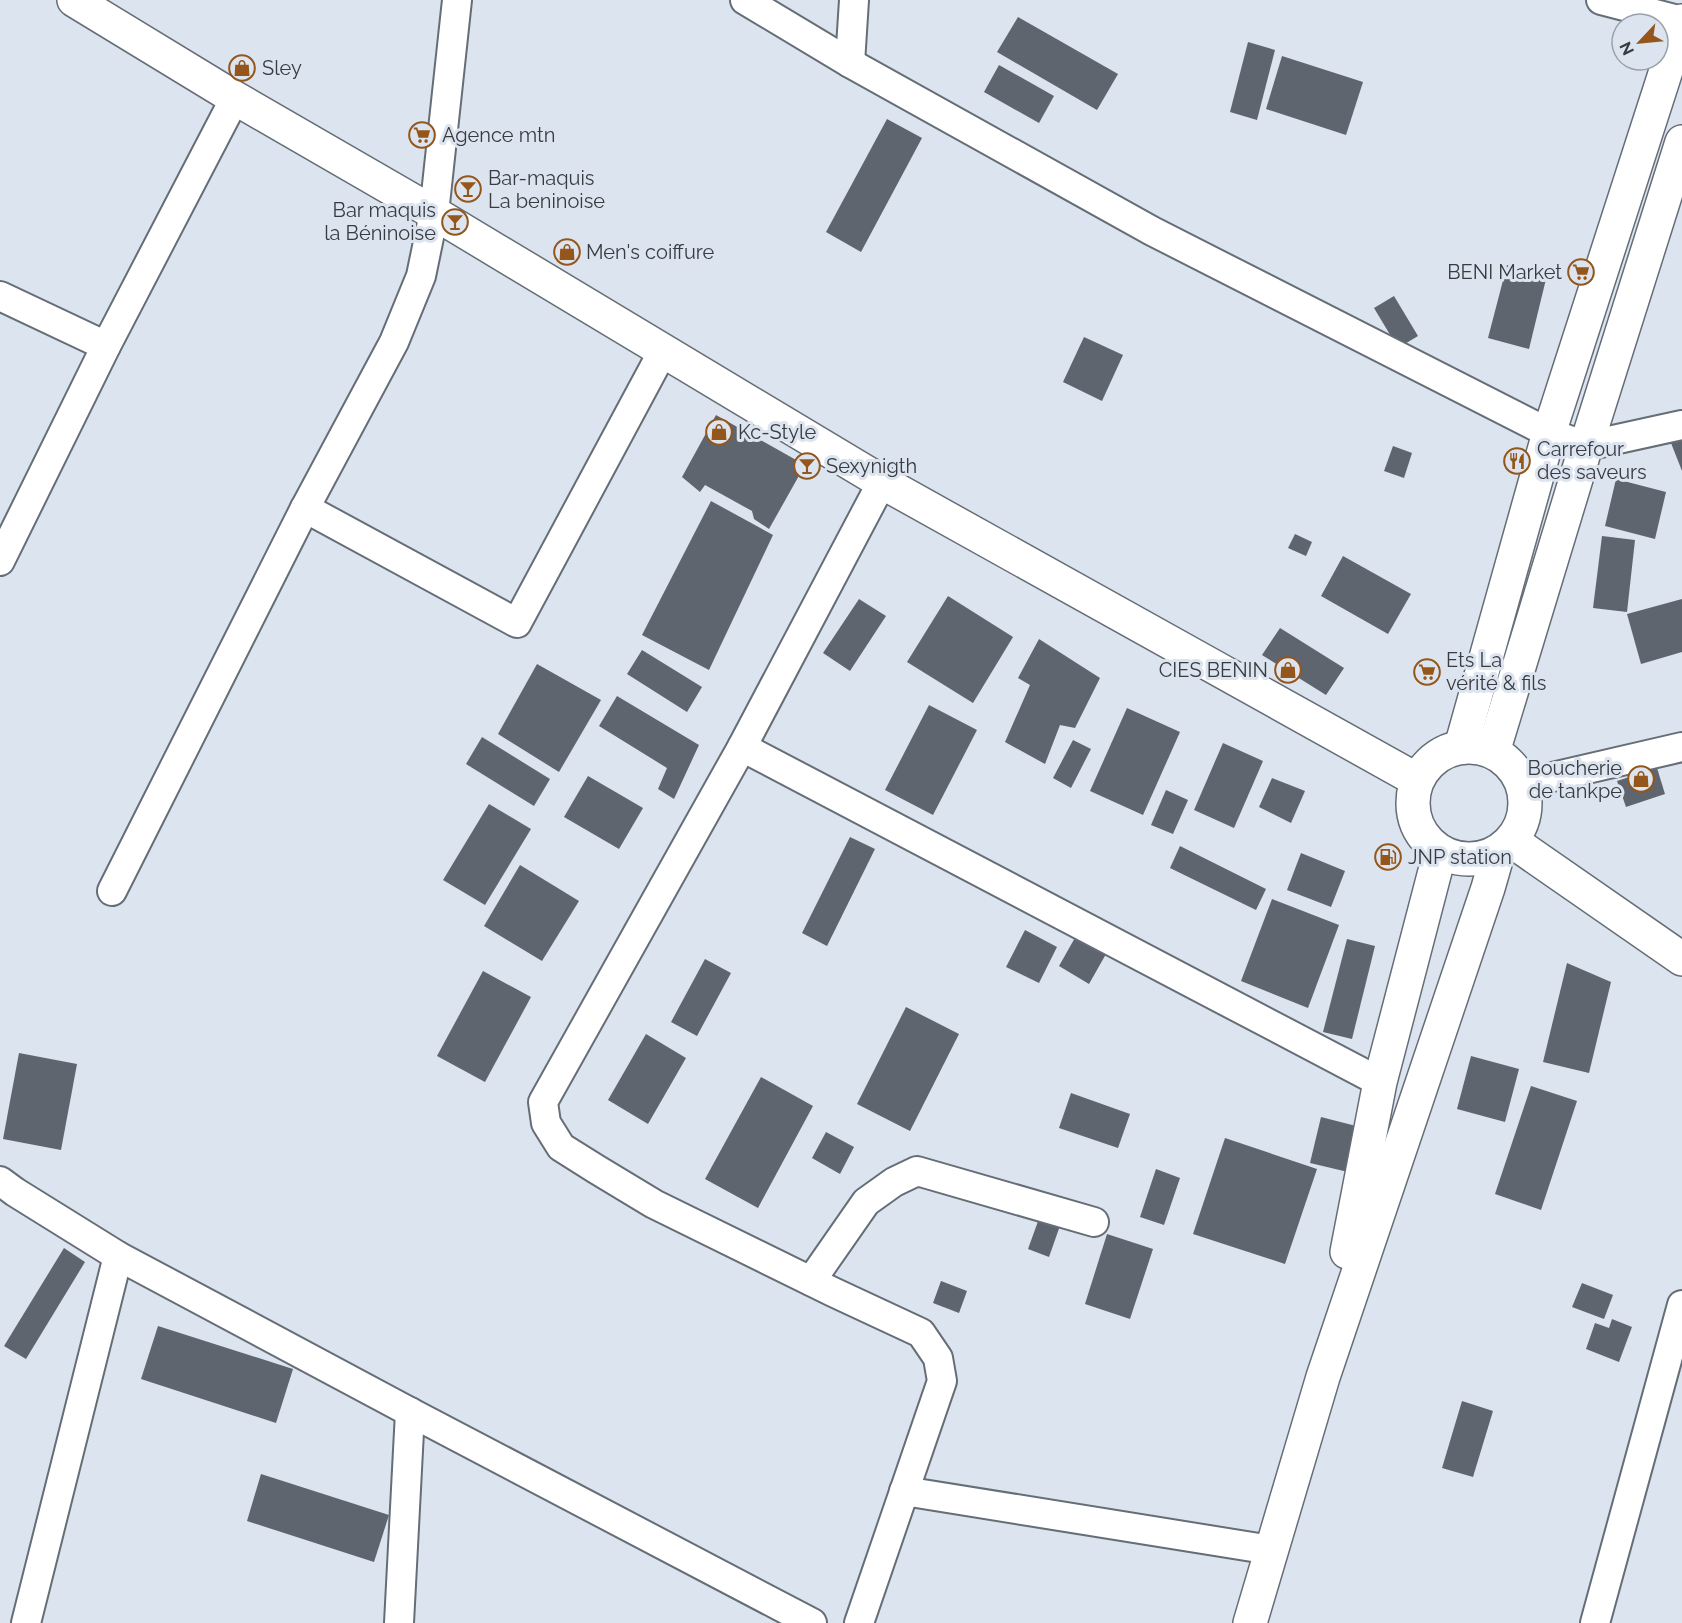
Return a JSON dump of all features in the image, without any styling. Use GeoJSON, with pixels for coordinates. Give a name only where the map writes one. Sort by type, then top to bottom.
{"type":"FeatureCollection","features":[{"type":"Feature","properties":{"kind":"main road"},"geometry":{"type":"LineString","coordinates":[[75,0],[882,482],[1417,780]]}},
{"type":"Feature","properties":{"kind":"main road"},"geometry":{"type":"LineString","coordinates":[[1461,747],[1550,433],[1682,21]]}},
{"type":"Feature","properties":{"kind":"main road"},"geometry":{"type":"LineString","coordinates":[[1493,752],[1682,142]]}},
{"type":"Feature","properties":{"kind":"main road"},"geometry":{"type":"LineString","coordinates":[[1250,1623],[1323,1377],[1488,888],[1505,847],[1522,824],[1526,804],[1522,784],[1510,765],[1493,752],[1478,747],[1461,747],[1443,753],[1428,764],[1417,780],[1413,800],[1415,820],[1424,838],[1440,852],[1469,861],[1505,847]]}},
{"type":"Feature","properties":{"kind":"main road"},"geometry":{"type":"LineString","coordinates":[[1505,847],[1682,959]]}},
{"type":"Feature","properties":{"kind":"main road"},"geometry":{"type":"LineString","coordinates":[[1323,1377],[1380,1082],[1440,852]]}},
{"type":"Feature","properties":{"kind":"street"},"geometry":{"type":"LineString","coordinates":[[112,891],[305,508],[394,342],[421,276],[434,213],[457,0]]}},
{"type":"Feature","properties":{"kind":"street"},"geometry":{"type":"LineString","coordinates":[[745,0],[850,63],[1152,231],[1550,433],[1586,446],[1682,425]]}},
{"type":"Feature","properties":{"kind":"street"},"geometry":{"type":"LineString","coordinates":[[850,63],[854,0]]}},
{"type":"Feature","properties":{"kind":"street"},"geometry":{"type":"LineString","coordinates":[[1601,0],[1682,21]]}},
{"type":"Feature","properties":{"kind":"street"},"geometry":{"type":"LineString","coordinates":[[0,561],[106,346],[236,98]]}},
{"type":"Feature","properties":{"kind":"street"},"geometry":{"type":"LineString","coordinates":[[0,296],[106,346]]}},
{"type":"Feature","properties":{"kind":"street"},"geometry":{"type":"LineString","coordinates":[[305,508],[517,623],[663,351]]}},
{"type":"Feature","properties":{"kind":"street"},"geometry":{"type":"LineString","coordinates":[[858,1623],[942,1381],[938,1358],[921,1334],[654,1204],[561,1147],[546,1123],[543,1102],[742,747],[882,482]]}},
{"type":"Feature","properties":{"kind":"street"},"geometry":{"type":"LineString","coordinates":[[742,747],[1380,1082]]}},
{"type":"Feature","properties":{"kind":"street"},"geometry":{"type":"LineString","coordinates":[[1522,784],[1682,747]]}},
{"type":"Feature","properties":{"kind":"street"},"geometry":{"type":"LineString","coordinates":[[811,1281],[866,1202],[894,1182],[917,1171],[1094,1222]]}},
{"type":"Feature","properties":{"kind":"street"},"geometry":{"type":"LineString","coordinates":[[0,1181],[118,1256],[812,1623]]}},
{"type":"Feature","properties":{"kind":"street"},"geometry":{"type":"LineString","coordinates":[[26,1623],[118,1256]]}},
{"type":"Feature","properties":{"kind":"street"},"geometry":{"type":"LineString","coordinates":[[1595,1623],[1682,1305]]}},
{"type":"Feature","properties":{"kind":"street"},"geometry":{"type":"LineString","coordinates":[[399,1623],[410,1412]]}},
{"type":"Feature","properties":{"kind":"street"},"geometry":{"type":"LineString","coordinates":[[904,1491],[1271,1550]]}},
{"type":"Feature","properties":{"kind":"building"},"geometry":{"type":"Polygon","coordinates":[[[1018,17],[1118,74],[1097,110],[997,52],[1018,17]]]}},
{"type":"Feature","properties":{"kind":"building"},"geometry":{"type":"Polygon","coordinates":[[[1248,42],[1275,50],[1257,120],[1230,112],[1248,42]]]}},
{"type":"Feature","properties":{"kind":"building"},"geometry":{"type":"Polygon","coordinates":[[[1282,56],[1363,82],[1346,135],[1266,109],[1282,56]]]}},
{"type":"Feature","properties":{"kind":"building"},"geometry":{"type":"Polygon","coordinates":[[[999,65],[1054,96],[1039,123],[984,92],[999,65]]]}},
{"type":"Feature","properties":{"kind":"building"},"geometry":{"type":"Polygon","coordinates":[[[887,119],[922,138],[861,252],[826,232],[887,119]]]}},
{"type":"Feature","properties":{"kind":"building"},"geometry":{"type":"Polygon","coordinates":[[[1507,265],[1547,275],[1529,349],[1488,338],[1507,265]]]}},
{"type":"Feature","properties":{"kind":"building"},"geometry":{"type":"Polygon","coordinates":[[[1394,296],[1418,336],[1398,348],[1374,308],[1394,296]]]}},
{"type":"Feature","properties":{"kind":"building"},"geometry":{"type":"Polygon","coordinates":[[[1084,337],[1123,355],[1102,401],[1063,382],[1084,337]]]}},
{"type":"Feature","properties":{"kind":"building"},"geometry":{"type":"Polygon","coordinates":[[[716,415],[805,465],[769,529],[754,519],[752,511],[705,485],[700,492],[682,477],[716,415]]]}},
{"type":"Feature","properties":{"kind":"building"},"geometry":{"type":"Polygon","coordinates":[[[1682,439],[1682,471],[1671,443],[1682,439]]]}},
{"type":"Feature","properties":{"kind":"building"},"geometry":{"type":"Polygon","coordinates":[[[1393,446],[1412,453],[1404,478],[1384,471],[1393,446]]]}},
{"type":"Feature","properties":{"kind":"building"},"geometry":{"type":"Polygon","coordinates":[[[1616,479],[1666,492],[1655,539],[1605,526],[1616,479]]]}},
{"type":"Feature","properties":{"kind":"building"},"geometry":{"type":"Polygon","coordinates":[[[711,501],[773,535],[709,670],[642,635],[711,501]]]}},
{"type":"Feature","properties":{"kind":"building"},"geometry":{"type":"Polygon","coordinates":[[[1295,534],[1312,542],[1306,556],[1288,548],[1295,534]]]}},
{"type":"Feature","properties":{"kind":"building"},"geometry":{"type":"Polygon","coordinates":[[[1602,536],[1635,540],[1627,612],[1593,608],[1602,536]]]}},
{"type":"Feature","properties":{"kind":"building"},"geometry":{"type":"Polygon","coordinates":[[[1343,556],[1411,594],[1388,634],[1321,596],[1343,556]]]}},
{"type":"Feature","properties":{"kind":"building"},"geometry":{"type":"Polygon","coordinates":[[[948,596],[1013,637],[973,703],[907,662],[948,596]]]}},
{"type":"Feature","properties":{"kind":"building"},"geometry":{"type":"Polygon","coordinates":[[[859,599],[886,616],[850,671],[823,653],[859,599]]]}},
{"type":"Feature","properties":{"kind":"building"},"geometry":{"type":"Polygon","coordinates":[[[1682,599],[1682,652],[1641,664],[1627,614],[1682,599]]]}},
{"type":"Feature","properties":{"kind":"building"},"geometry":{"type":"Polygon","coordinates":[[[1280,628],[1344,668],[1326,695],[1262,655],[1280,628]]]}},
{"type":"Feature","properties":{"kind":"building"},"geometry":{"type":"Polygon","coordinates":[[[1039,639],[1100,678],[1075,728],[1060,725],[1045,764],[1005,742],[1030,685],[1018,678],[1039,639]]]}},
{"type":"Feature","properties":{"kind":"building"},"geometry":{"type":"Polygon","coordinates":[[[642,650],[702,687],[687,712],[627,674],[642,650]]]}},
{"type":"Feature","properties":{"kind":"building"},"geometry":{"type":"Polygon","coordinates":[[[537,664],[601,700],[559,772],[498,734],[537,664]]]}},
{"type":"Feature","properties":{"kind":"building"},"geometry":{"type":"Polygon","coordinates":[[[617,696],[699,745],[674,799],[658,789],[667,768],[599,726],[617,696]]]}},
{"type":"Feature","properties":{"kind":"building"},"geometry":{"type":"Polygon","coordinates":[[[929,705],[977,730],[933,815],[885,790],[929,705]]]}},
{"type":"Feature","properties":{"kind":"building"},"geometry":{"type":"Polygon","coordinates":[[[1127,708],[1180,732],[1143,815],[1090,791],[1127,708]]]}},
{"type":"Feature","properties":{"kind":"building"},"geometry":{"type":"Polygon","coordinates":[[[482,737],[550,779],[534,806],[466,764],[482,737]]]}},
{"type":"Feature","properties":{"kind":"building"},"geometry":{"type":"Polygon","coordinates":[[[1073,740],[1091,749],[1071,788],[1053,778],[1073,740]]]}},
{"type":"Feature","properties":{"kind":"building"},"geometry":{"type":"Polygon","coordinates":[[[1223,743],[1263,761],[1234,828],[1194,810],[1223,743]]]}},
{"type":"Feature","properties":{"kind":"building"},"geometry":{"type":"Polygon","coordinates":[[[1657,768],[1665,794],[1626,807],[1617,781],[1657,768]]]}},
{"type":"Feature","properties":{"kind":"building"},"geometry":{"type":"Polygon","coordinates":[[[588,776],[643,808],[619,849],[564,817],[588,776]]]}},
{"type":"Feature","properties":{"kind":"building"},"geometry":{"type":"Polygon","coordinates":[[[1272,778],[1305,791],[1291,823],[1259,807],[1272,778]]]}},
{"type":"Feature","properties":{"kind":"building"},"geometry":{"type":"Polygon","coordinates":[[[1166,790],[1188,800],[1173,834],[1151,825],[1166,790]]]}},
{"type":"Feature","properties":{"kind":"building"},"geometry":{"type":"Polygon","coordinates":[[[489,804],[531,829],[485,905],[443,880],[489,804]]]}},
{"type":"Feature","properties":{"kind":"building"},"geometry":{"type":"Polygon","coordinates":[[[850,837],[875,849],[827,946],[802,933],[850,837]]]}},
{"type":"Feature","properties":{"kind":"building"},"geometry":{"type":"Polygon","coordinates":[[[1180,846],[1266,889],[1256,910],[1170,868],[1180,846]]]}},
{"type":"Feature","properties":{"kind":"building"},"geometry":{"type":"Polygon","coordinates":[[[1301,853],[1345,871],[1331,907],[1287,890],[1301,853]]]}},
{"type":"Feature","properties":{"kind":"building"},"geometry":{"type":"Polygon","coordinates":[[[520,865],[579,901],[542,961],[484,926],[520,865]]]}},
{"type":"Feature","properties":{"kind":"building"},"geometry":{"type":"Polygon","coordinates":[[[1272,899],[1339,925],[1308,1008],[1241,981],[1272,899]]]}},
{"type":"Feature","properties":{"kind":"building"},"geometry":{"type":"Polygon","coordinates":[[[1025,930],[1057,947],[1039,983],[1006,967],[1025,930]]]}},
{"type":"Feature","properties":{"kind":"building"},"geometry":{"type":"Polygon","coordinates":[[[1076,936],[1106,954],[1089,984],[1059,966],[1076,936]]]}},
{"type":"Feature","properties":{"kind":"building"},"geometry":{"type":"Polygon","coordinates":[[[1347,939],[1375,946],[1352,1039],[1323,1032],[1347,939]]]}},
{"type":"Feature","properties":{"kind":"building"},"geometry":{"type":"Polygon","coordinates":[[[705,959],[731,973],[697,1036],[671,1022],[705,959]]]}},
{"type":"Feature","properties":{"kind":"building"},"geometry":{"type":"Polygon","coordinates":[[[1567,963],[1611,982],[1589,1073],[1543,1062],[1567,963]]]}},
{"type":"Feature","properties":{"kind":"building"},"geometry":{"type":"Polygon","coordinates":[[[483,971],[531,997],[485,1082],[437,1056],[483,971]]]}},
{"type":"Feature","properties":{"kind":"building"},"geometry":{"type":"Polygon","coordinates":[[[906,1007],[959,1034],[910,1131],[857,1104],[906,1007]]]}},
{"type":"Feature","properties":{"kind":"building"},"geometry":{"type":"Polygon","coordinates":[[[646,1034],[686,1058],[648,1124],[608,1100],[646,1034]]]}},
{"type":"Feature","properties":{"kind":"building"},"geometry":{"type":"Polygon","coordinates":[[[19,1053],[77,1064],[61,1150],[3,1139],[19,1053]]]}},
{"type":"Feature","properties":{"kind":"building"},"geometry":{"type":"Polygon","coordinates":[[[1471,1056],[1519,1069],[1505,1122],[1457,1109],[1471,1056]]]}},
{"type":"Feature","properties":{"kind":"building"},"geometry":{"type":"Polygon","coordinates":[[[761,1077],[813,1106],[758,1208],[705,1179],[761,1077]]]}},
{"type":"Feature","properties":{"kind":"building"},"geometry":{"type":"Polygon","coordinates":[[[1531,1086],[1577,1101],[1541,1210],[1495,1194],[1531,1086]]]}},
{"type":"Feature","properties":{"kind":"building"},"geometry":{"type":"Polygon","coordinates":[[[1071,1093],[1130,1114],[1118,1148],[1059,1128],[1071,1093]]]}},
{"type":"Feature","properties":{"kind":"building"},"geometry":{"type":"Polygon","coordinates":[[[1321,1117],[1356,1126],[1348,1172],[1310,1163],[1321,1117]]]}},
{"type":"Feature","properties":{"kind":"building"},"geometry":{"type":"Polygon","coordinates":[[[826,1132],[854,1147],[840,1174],[812,1158],[826,1132]]]}},
{"type":"Feature","properties":{"kind":"building"},"geometry":{"type":"Polygon","coordinates":[[[1225,1138],[1317,1169],[1285,1264],[1193,1234],[1225,1138]]]}},
{"type":"Feature","properties":{"kind":"building"},"geometry":{"type":"Polygon","coordinates":[[[1156,1169],[1180,1178],[1164,1225],[1140,1217],[1156,1169]]]}},
{"type":"Feature","properties":{"kind":"building"},"geometry":{"type":"Polygon","coordinates":[[[1041,1213],[1062,1220],[1049,1257],[1028,1249],[1041,1213]]]}},
{"type":"Feature","properties":{"kind":"building"},"geometry":{"type":"Polygon","coordinates":[[[1107,1234],[1153,1249],[1130,1319],[1085,1304],[1107,1234]]]}},
{"type":"Feature","properties":{"kind":"building"},"geometry":{"type":"Polygon","coordinates":[[[64,1248],[85,1262],[26,1359],[4,1346],[64,1248]]]}},
{"type":"Feature","properties":{"kind":"building"},"geometry":{"type":"Polygon","coordinates":[[[941,1281],[967,1291],[959,1313],[933,1303],[941,1281]]]}},
{"type":"Feature","properties":{"kind":"building"},"geometry":{"type":"Polygon","coordinates":[[[1582,1283],[1613,1295],[1604,1319],[1572,1307],[1582,1283]]]}},
{"type":"Feature","properties":{"kind":"building"},"geometry":{"type":"Polygon","coordinates":[[[1612,1319],[1632,1327],[1619,1362],[1586,1349],[1595,1323],[1609,1328],[1612,1319]]]}},
{"type":"Feature","properties":{"kind":"building"},"geometry":{"type":"Polygon","coordinates":[[[158,1326],[293,1369],[276,1423],[141,1379],[158,1326]]]}},
{"type":"Feature","properties":{"kind":"building"},"geometry":{"type":"Polygon","coordinates":[[[1462,1401],[1493,1411],[1473,1477],[1442,1468],[1462,1401]]]}},
{"type":"Feature","properties":{"kind":"building"},"geometry":{"type":"Polygon","coordinates":[[[261,1474],[389,1515],[374,1562],[247,1521],[261,1474]]]}},
{"type":"Feature","properties":{"kind":"place","name":"Sley"},"geometry":{"type":"Point","coordinates":[242,68]}},
{"type":"Feature","properties":{"kind":"place","name":"Agence mtn"},"geometry":{"type":"Point","coordinates":[422,135]}},
{"type":"Feature","properties":{"kind":"place","name":"Bar-maquis La beninoise"},"geometry":{"type":"Point","coordinates":[468,189]}},
{"type":"Feature","properties":{"kind":"place","name":"Bar maquis la Béninoise"},"geometry":{"type":"Point","coordinates":[455,222]}},
{"type":"Feature","properties":{"kind":"place","name":"Men's coiffure"},"geometry":{"type":"Point","coordinates":[567,252]}},
{"type":"Feature","properties":{"kind":"place","name":"BENI Market"},"geometry":{"type":"Point","coordinates":[1581,272]}},
{"type":"Feature","properties":{"kind":"place","name":"Kc-Style"},"geometry":{"type":"Point","coordinates":[719,432]}},
{"type":"Feature","properties":{"kind":"place","name":"Carrefour des saveurs"},"geometry":{"type":"Point","coordinates":[1517,461]}},
{"type":"Feature","properties":{"kind":"place","name":"Sexynigth"},"geometry":{"type":"Point","coordinates":[807,466]}},
{"type":"Feature","properties":{"kind":"place","name":"CIES BENIN"},"geometry":{"type":"Point","coordinates":[1288,670]}},
{"type":"Feature","properties":{"kind":"place","name":"Ets La vérité & fils"},"geometry":{"type":"Point","coordinates":[1427,672]}},
{"type":"Feature","properties":{"kind":"place","name":"Boucherie de tankpe"},"geometry":{"type":"Point","coordinates":[1641,779]}},
{"type":"Feature","properties":{"kind":"place","name":"JNP station"},"geometry":{"type":"Point","coordinates":[1388,857]}}]}
